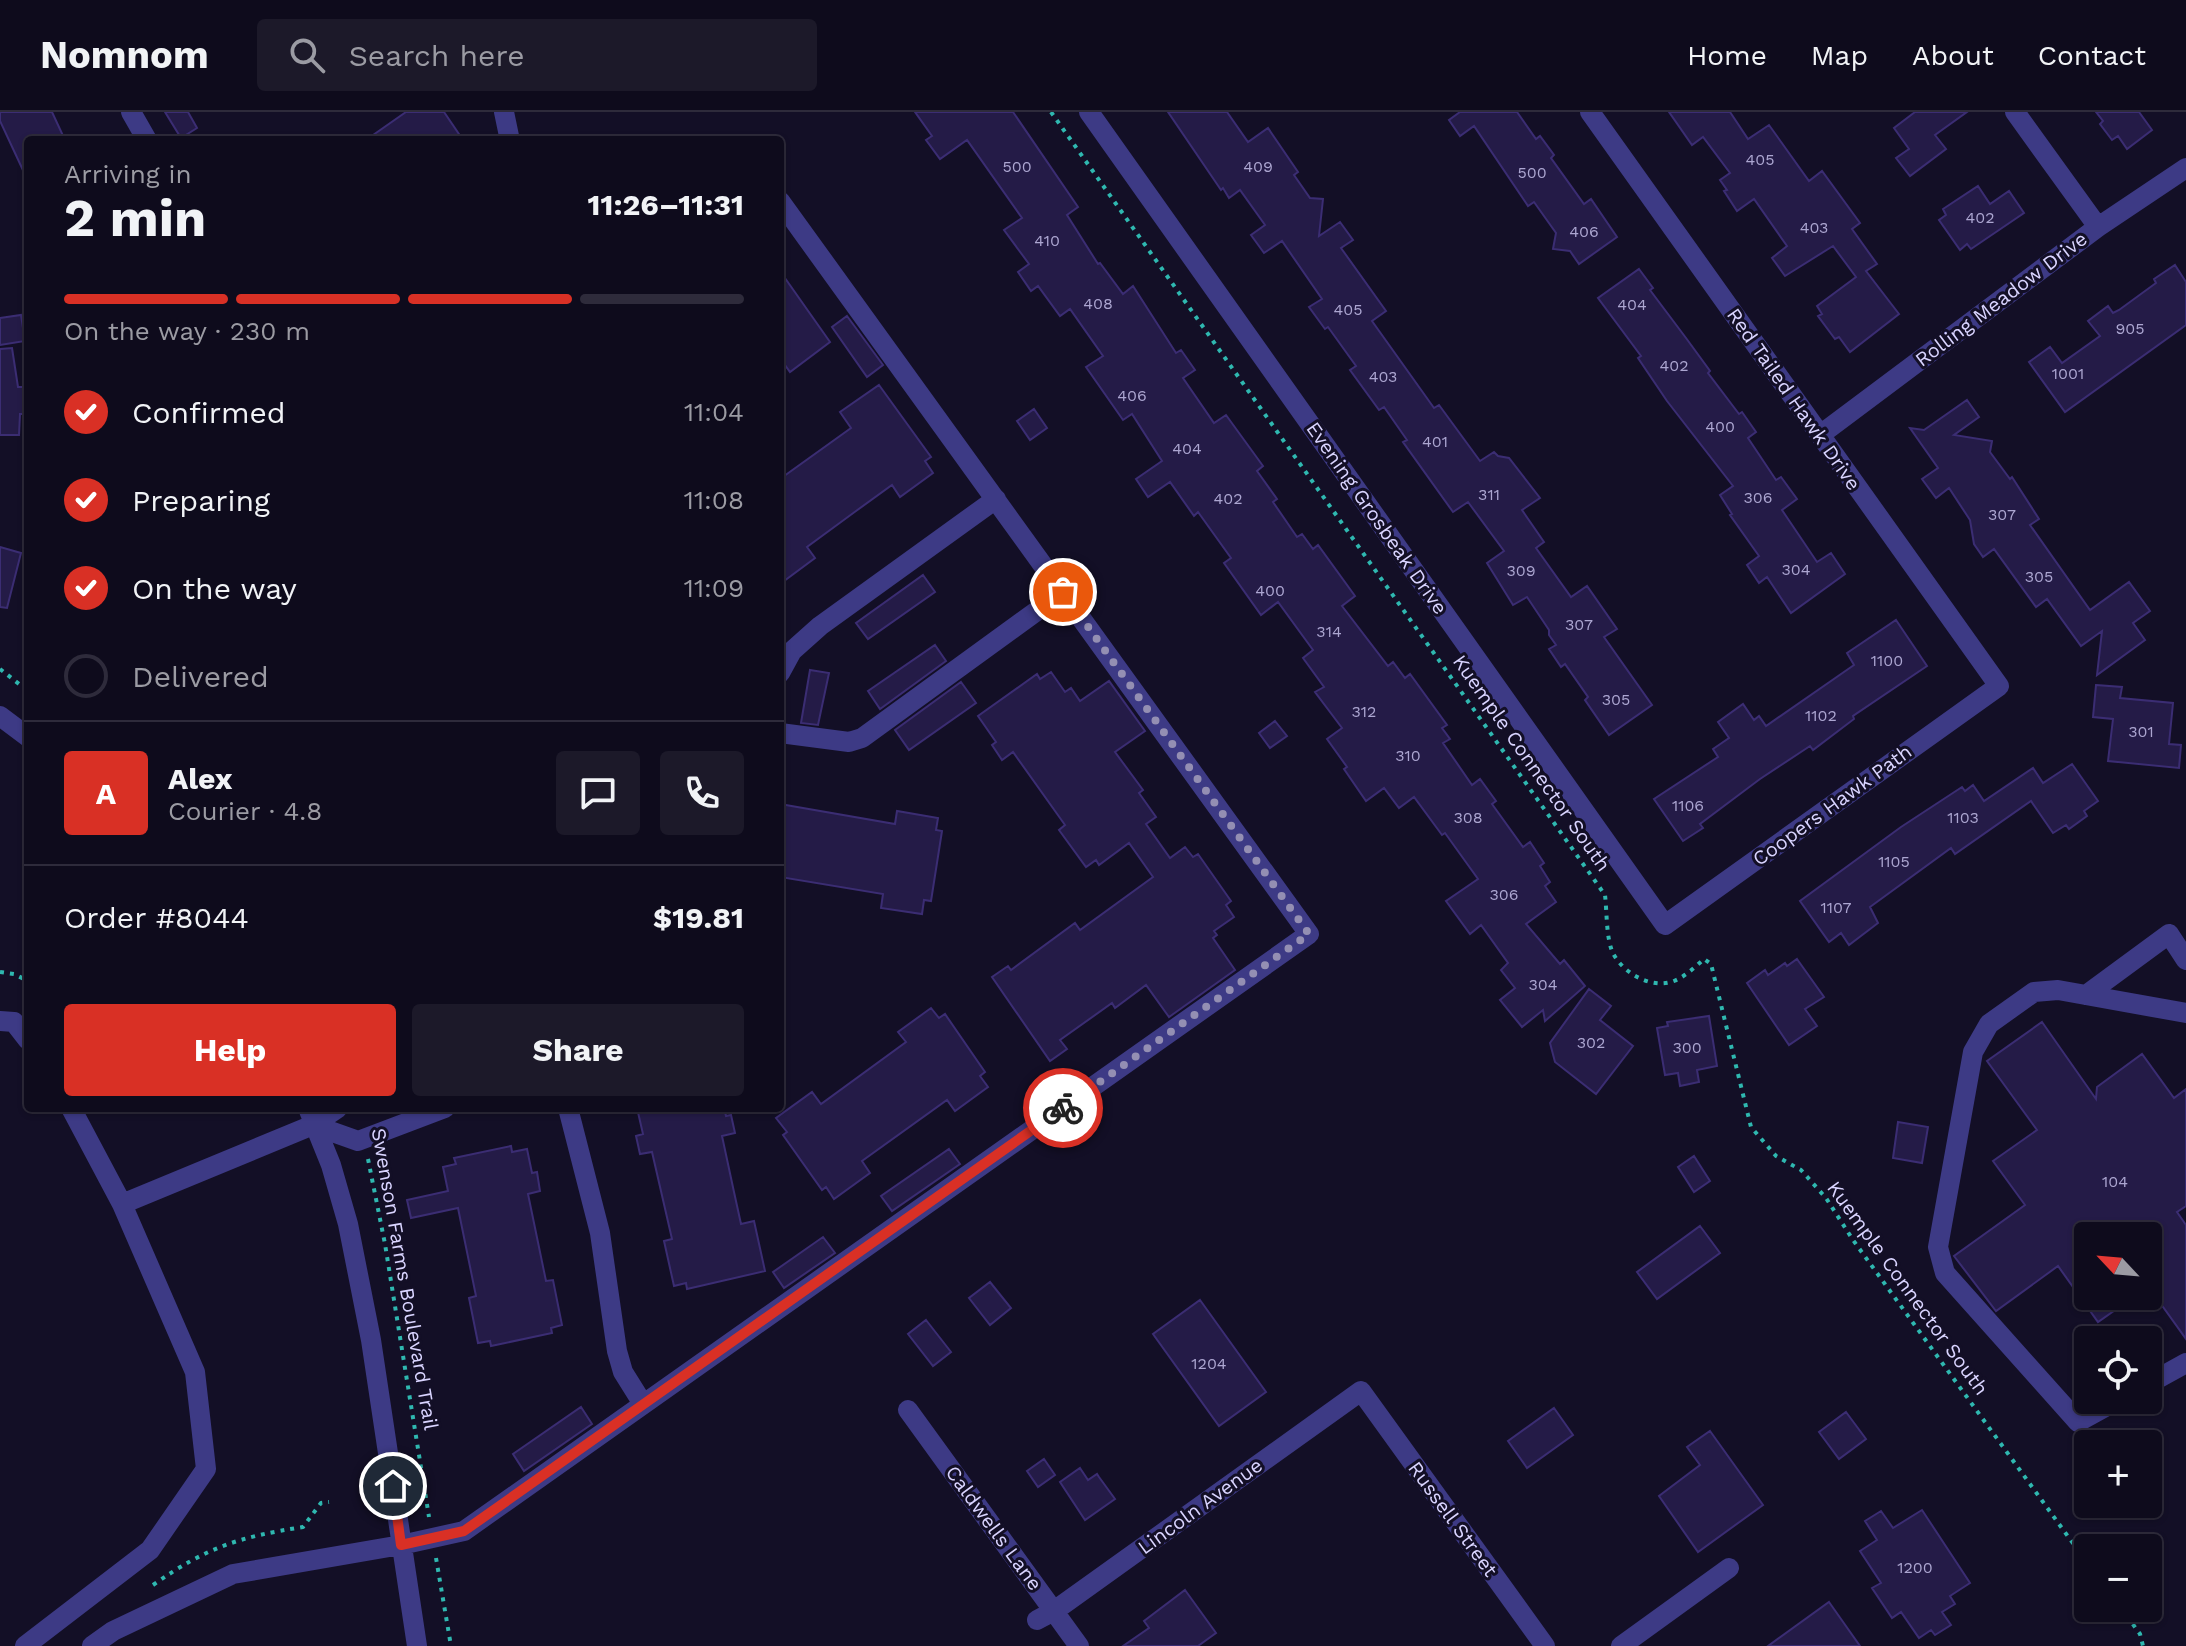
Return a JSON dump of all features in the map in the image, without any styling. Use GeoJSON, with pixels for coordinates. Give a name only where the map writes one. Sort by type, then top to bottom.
{"type":"FeatureCollection","features":[{"type":"Feature","properties":{"kind":"street"},"geometry":{"type":"LineString","coordinates":[[131,112],[145,136]]}},
{"type":"Feature","properties":{"kind":"street"},"geometry":{"type":"LineString","coordinates":[[504,112],[509,136]]}},
{"type":"Feature","properties":{"kind":"street","name":"Evening Grosbeak Drive"},"geometry":{"type":"LineString","coordinates":[[1089,112],[1665,925]]}},
{"type":"Feature","properties":{"kind":"street","name":"Red Tailed Hawk Drive"},"geometry":{"type":"LineString","coordinates":[[1590,112],[1999,686]]}},
{"type":"Feature","properties":{"kind":"street"},"geometry":{"type":"LineString","coordinates":[[2015,112],[2098,227]]}},
{"type":"Feature","properties":{"kind":"street","name":"Rolling Meadow Drive"},"geometry":{"type":"LineString","coordinates":[[1820,435],[2098,227],[2186,168]]}},
{"type":"Feature","properties":{"kind":"street"},"geometry":{"type":"LineString","coordinates":[[92,1646],[113,1631],[233,1574],[464,1531],[1309,934],[784,207]]}},
{"type":"Feature","properties":{"kind":"street"},"geometry":{"type":"LineString","coordinates":[[784,666],[792,651],[820,626],[996,499]]}},
{"type":"Feature","properties":{"kind":"street"},"geometry":{"type":"LineString","coordinates":[[784,734],[849,742],[862,738],[1063,592]]}},
{"type":"Feature","properties":{"kind":"street","name":"Coopers Hawk Path"},"geometry":{"type":"LineString","coordinates":[[1665,925],[1999,686]]}},
{"type":"Feature","properties":{"kind":"street"},"geometry":{"type":"LineString","coordinates":[[0,716],[24,734]]}},
{"type":"Feature","properties":{"kind":"street"},"geometry":{"type":"LineString","coordinates":[[2086,995],[2169,934],[2186,960]]}},
{"type":"Feature","properties":{"kind":"street"},"geometry":{"type":"LineString","coordinates":[[2093,1414],[2078,1422],[1945,1273],[1938,1247],[1973,1052],[1989,1024],[2034,992],[2058,990],[2186,1013]]}},
{"type":"Feature","properties":{"kind":"street"},"geometry":{"type":"LineString","coordinates":[[0,1021],[14,1022],[24,1035]]}},
{"type":"Feature","properties":{"kind":"street"},"geometry":{"type":"LineString","coordinates":[[25,1646],[150,1550],[206,1469],[195,1372],[122,1204],[73,1112]]}},
{"type":"Feature","properties":{"kind":"street"},"geometry":{"type":"LineString","coordinates":[[310,1117],[358,1141],[434,1112]]}},
{"type":"Feature","properties":{"kind":"street"},"geometry":{"type":"LineString","coordinates":[[569,1112],[600,1233],[617,1351],[623,1372],[643,1404]]}},
{"type":"Feature","properties":{"kind":"street"},"geometry":{"type":"LineString","coordinates":[[122,1204],[310,1117]]}},
{"type":"Feature","properties":{"kind":"street"},"geometry":{"type":"LineString","coordinates":[[310,1117],[331,1165],[348,1224],[371,1340],[417,1646]]}},
{"type":"Feature","properties":{"kind":"street"},"geometry":{"type":"LineString","coordinates":[[2162,1376],[2186,1363]]}},
{"type":"Feature","properties":{"kind":"street","name":"Lincoln Avenue"},"geometry":{"type":"LineString","coordinates":[[1046,1615],[1361,1391]]}},
{"type":"Feature","properties":{"kind":"street","name":"Russell Street"},"geometry":{"type":"LineString","coordinates":[[1361,1391],[1545,1646]]}},
{"type":"Feature","properties":{"kind":"street","name":"Caldwells Lane"},"geometry":{"type":"LineString","coordinates":[[908,1410],[1046,1615],[1079,1646]]}},
{"type":"Feature","properties":{"kind":"street"},"geometry":{"type":"LineString","coordinates":[[1621,1646],[1729,1568]]}},
{"type":"Feature","properties":{"kind":"path","name":"Kuemple Connector South"},"geometry":{"type":"LineString","coordinates":[[1051,112],[1605,895],[1612,950],[1625,971],[1644,980],[1670,983],[1690,972],[1704,959],[1711,964],[1751,1127],[1776,1156],[1801,1170],[1826,1198],[1862,1253],[2074,1545]]}},
{"type":"Feature","properties":{"kind":"path"},"geometry":{"type":"LineString","coordinates":[[0,669],[24,688]]}},
{"type":"Feature","properties":{"kind":"path"},"geometry":{"type":"LineString","coordinates":[[0,972],[24,979]]}},
{"type":"Feature","properties":{"kind":"path","name":"Swenson Farms Boulevard Trail"},"geometry":{"type":"LineString","coordinates":[[364,1138],[385,1244],[451,1646]]}},
{"type":"Feature","properties":{"kind":"path"},"geometry":{"type":"LineString","coordinates":[[2131,1622],[2140,1634],[2143,1646]]}},
{"type":"Feature","properties":{"kind":"building"},"geometry":{"type":"Polygon","coordinates":[[[0,112],[52,112],[63,136],[24,136],[24,172],[0,121],[0,112]]]}},
{"type":"Feature","properties":{"kind":"building"},"geometry":{"type":"Polygon","coordinates":[[[165,112],[188,112],[197,128],[180,136],[165,112]]]}},
{"type":"Feature","properties":{"kind":"building"},"geometry":{"type":"Polygon","coordinates":[[[406,112],[444,112],[460,136],[372,136],[406,112]]]}},
{"type":"Feature","properties":{"kind":"building"},"geometry":{"type":"Polygon","coordinates":[[[915,112],[1013,112],[1078,207],[1067,215],[1098,264],[1123,294],[1133,286],[1176,353],[1181,350],[1195,370],[1183,378],[1214,423],[1226,415],[1263,466],[1257,471],[1277,499],[1273,502],[1297,537],[1302,534],[1313,549],[1318,545],[1355,596],[1342,606],[1388,666],[1393,662],[1405,678],[1410,674],[1447,725],[1442,728],[1450,739],[1443,743],[1472,785],[1480,779],[1496,801],[1492,804],[1523,847],[1530,842],[1544,863],[1540,866],[1550,882],[1545,886],[1556,902],[1526,924],[1560,964],[1564,960],[1585,986],[1545,1021],[1543,1010],[1522,1027],[1500,1000],[1515,988],[1501,970],[1508,963],[1481,925],[1470,934],[1446,901],[1478,879],[1445,833],[1442,835],[1414,797],[1399,808],[1384,788],[1366,801],[1344,769],[1347,767],[1327,739],[1342,728],[1315,692],[1324,687],[1303,658],[1313,650],[1278,602],[1261,615],[1224,563],[1231,558],[1198,512],[1194,516],[1170,482],[1148,497],[1136,479],[1162,461],[1132,414],[1123,420],[1086,367],[1103,356],[1070,309],[1060,316],[1038,286],[1031,291],[1018,272],[1029,264],[1004,230],[1022,218],[967,140],[940,159],[926,140],[932,136],[915,112]]]}},
{"type":"Feature","properties":{"kind":"building"},"geometry":{"type":"Polygon","coordinates":[[[1168,112],[1227,112],[1248,142],[1268,128],[1298,172],[1294,175],[1310,198],[1323,199],[1319,236],[1340,222],[1353,240],[1341,248],[1386,311],[1372,321],[1434,408],[1439,405],[1480,461],[1494,452],[1509,458],[1540,498],[1522,510],[1544,542],[1536,548],[1571,597],[1587,586],[1617,629],[1604,637],[1652,705],[1609,735],[1565,664],[1561,667],[1549,649],[1556,645],[1527,597],[1513,605],[1487,563],[1504,551],[1468,502],[1453,512],[1403,442],[1407,440],[1384,407],[1379,410],[1350,370],[1356,366],[1309,307],[1322,299],[1282,241],[1264,253],[1251,235],[1265,225],[1240,190],[1229,198],[1223,188],[1221,190],[1168,112]]]}},
{"type":"Feature","properties":{"kind":"building"},"geometry":{"type":"Polygon","coordinates":[[[1460,112],[1517,112],[1536,139],[1540,136],[1554,155],[1551,158],[1584,204],[1591,199],[1617,237],[1579,264],[1570,251],[1553,249],[1556,233],[1534,202],[1528,206],[1474,126],[1460,136],[1449,120],[1460,112]]]}},
{"type":"Feature","properties":{"kind":"building"},"geometry":{"type":"Polygon","coordinates":[[[1669,112],[1730,112],[1748,139],[1769,125],[1809,181],[1822,171],[1860,223],[1852,229],[1877,264],[1866,271],[1899,314],[1850,352],[1839,337],[1835,339],[1818,316],[1822,314],[1817,306],[1856,277],[1833,246],[1785,276],[1772,258],[1787,246],[1754,199],[1737,211],[1720,180],[1730,173],[1703,137],[1692,145],[1669,112]]]}},
{"type":"Feature","properties":{"kind":"building"},"geometry":{"type":"Polygon","coordinates":[[[1915,112],[1967,112],[1935,135],[1946,149],[1910,176],[1896,158],[1909,149],[1894,128],[1915,112]]]}},
{"type":"Feature","properties":{"kind":"building"},"geometry":{"type":"Polygon","coordinates":[[[2096,112],[2139,112],[2152,130],[2127,149],[2118,136],[2112,140],[2100,124],[2103,121],[2096,112]]]}},
{"type":"Feature","properties":{"kind":"building"},"geometry":{"type":"Polygon","coordinates":[[[1978,186],[1990,204],[2009,191],[2024,213],[1971,249],[1967,244],[1960,250],[1939,220],[1946,215],[1943,209],[1978,186]]]}},
{"type":"Feature","properties":{"kind":"building"},"geometry":{"type":"Polygon","coordinates":[[[2175,265],[2186,282],[2186,325],[2065,412],[2029,362],[2050,347],[2062,363],[2100,336],[2088,321],[2108,306],[2113,313],[2119,310],[2175,265]]]}},
{"type":"Feature","properties":{"kind":"building"},"geometry":{"type":"Polygon","coordinates":[[[1639,269],[1653,288],[1650,290],[1710,371],[1708,373],[1756,432],[1748,438],[1776,480],[1781,477],[1797,499],[1782,510],[1817,562],[1831,553],[1845,574],[1791,613],[1767,577],[1759,583],[1747,565],[1759,556],[1720,495],[1733,486],[1667,401],[1638,358],[1641,356],[1598,298],[1639,269]]]}},
{"type":"Feature","properties":{"kind":"building"},"geometry":{"type":"Polygon","coordinates":[[[784,277],[830,342],[790,372],[784,364],[784,277]]]}},
{"type":"Feature","properties":{"kind":"building"},"geometry":{"type":"Polygon","coordinates":[[[21,315],[24,341],[0,345],[0,318],[21,315]]]}},
{"type":"Feature","properties":{"kind":"building"},"geometry":{"type":"Polygon","coordinates":[[[847,316],[883,365],[867,377],[832,327],[847,316]]]}},
{"type":"Feature","properties":{"kind":"building"},"geometry":{"type":"Polygon","coordinates":[[[12,348],[18,387],[24,387],[24,414],[20,414],[19,435],[0,435],[0,349],[12,348]]]}},
{"type":"Feature","properties":{"kind":"building"},"geometry":{"type":"Polygon","coordinates":[[[879,385],[931,457],[925,461],[933,473],[900,497],[892,485],[856,511],[807,547],[815,558],[784,581],[784,476],[851,428],[840,412],[879,385]]]}},
{"type":"Feature","properties":{"kind":"building"},"geometry":{"type":"Polygon","coordinates":[[[1967,400],[1979,417],[1954,435],[1992,441],[1990,452],[2010,479],[2012,477],[2039,519],[2030,525],[2090,610],[2129,582],[2150,611],[2133,623],[2145,640],[2097,675],[2102,631],[2081,646],[2047,599],[2036,607],[1994,549],[1983,557],[1974,544],[1970,520],[1949,488],[1936,498],[1922,479],[1938,468],[1910,428],[1924,430],[1967,400]]]}},
{"type":"Feature","properties":{"kind":"building"},"geometry":{"type":"Polygon","coordinates":[[[1034,409],[1047,428],[1030,440],[1017,421],[1034,409]]]}},
{"type":"Feature","properties":{"kind":"building"},"geometry":{"type":"Polygon","coordinates":[[[0,547],[21,553],[7,608],[0,607],[0,547]]]}},
{"type":"Feature","properties":{"kind":"building"},"geometry":{"type":"Polygon","coordinates":[[[923,575],[935,592],[868,639],[856,623],[923,575]]]}},
{"type":"Feature","properties":{"kind":"building"},"geometry":{"type":"Polygon","coordinates":[[[1896,620],[1927,666],[1853,716],[1854,719],[1813,750],[1810,746],[1760,779],[1700,824],[1703,828],[1683,841],[1654,799],[1718,757],[1713,749],[1729,738],[1718,722],[1743,704],[1754,720],[1759,716],[1766,726],[1854,665],[1847,653],[1896,620]]]}},
{"type":"Feature","properties":{"kind":"building"},"geometry":{"type":"Polygon","coordinates":[[[935,645],[946,661],[880,709],[868,691],[935,645]]]}},
{"type":"Feature","properties":{"kind":"building"},"geometry":{"type":"Polygon","coordinates":[[[810,670],[829,673],[818,725],[801,723],[810,670]]]}},
{"type":"Feature","properties":{"kind":"building"},"geometry":{"type":"Polygon","coordinates":[[[1051,672],[1065,692],[1071,688],[1080,701],[1109,681],[1145,731],[1115,752],[1143,790],[1139,793],[1156,817],[1146,824],[1170,858],[1185,847],[1193,857],[1198,854],[1231,901],[1226,905],[1234,917],[1214,931],[1217,935],[1213,938],[1235,970],[1169,1017],[1146,985],[1115,1008],[1112,1003],[1060,1040],[1067,1049],[1050,1061],[992,977],[1008,966],[1011,970],[1075,923],[1080,930],[1153,877],[1129,843],[1099,865],[1096,860],[1086,867],[1059,830],[1065,825],[1013,752],[1002,760],[992,745],[996,742],[978,716],[1037,674],[1040,679],[1051,672]]]}},
{"type":"Feature","properties":{"kind":"building"},"geometry":{"type":"Polygon","coordinates":[[[961,682],[976,703],[909,750],[895,730],[961,682]]]}},
{"type":"Feature","properties":{"kind":"building"},"geometry":{"type":"Polygon","coordinates":[[[2096,685],[2122,687],[2120,698],[2173,703],[2169,744],[2181,745],[2179,768],[2108,761],[2113,719],[2093,717],[2096,685]]]}},
{"type":"Feature","properties":{"kind":"building"},"geometry":{"type":"Polygon","coordinates":[[[1275,721],[1287,736],[1270,748],[1259,733],[1275,721]]]}},
{"type":"Feature","properties":{"kind":"building"},"geometry":{"type":"Polygon","coordinates":[[[2072,764],[2098,801],[2084,811],[2087,816],[2069,829],[2066,825],[2053,833],[2031,801],[1955,854],[1951,848],[1870,907],[1878,923],[1849,945],[1841,933],[1829,942],[1800,901],[1962,787],[1965,791],[1973,785],[1984,801],[2033,768],[2043,783],[2072,764]]]}},
{"type":"Feature","properties":{"kind":"building"},"geometry":{"type":"Polygon","coordinates":[[[784,805],[895,824],[897,811],[938,818],[936,830],[942,831],[931,901],[924,900],[922,914],[881,908],[883,894],[784,878],[784,805]]]}},
{"type":"Feature","properties":{"kind":"building"},"geometry":{"type":"Polygon","coordinates":[[[1797,959],[1824,997],[1805,1009],[1817,1026],[1789,1045],[1747,983],[1765,970],[1768,975],[1797,959]]]}},
{"type":"Feature","properties":{"kind":"building"},"geometry":{"type":"Polygon","coordinates":[[[1589,989],[1611,1006],[1600,1020],[1633,1046],[1596,1094],[1555,1062],[1550,1043],[1589,989]]]}},
{"type":"Feature","properties":{"kind":"building"},"geometry":{"type":"Polygon","coordinates":[[[931,1008],[939,1018],[945,1014],[985,1072],[980,1076],[988,1087],[955,1111],[947,1100],[862,1161],[870,1173],[834,1199],[826,1187],[822,1190],[783,1135],[787,1132],[776,1118],[812,1092],[821,1104],[906,1042],[898,1032],[931,1008]]]}},
{"type":"Feature","properties":{"kind":"building"},"geometry":{"type":"Polygon","coordinates":[[[1709,1016],[1717,1066],[1697,1070],[1699,1082],[1680,1086],[1678,1073],[1665,1075],[1657,1028],[1668,1026],[1667,1022],[1709,1016]]]}},
{"type":"Feature","properties":{"kind":"building"},"geometry":{"type":"Polygon","coordinates":[[[2042,1022],[2096,1099],[2097,1087],[2142,1054],[2174,1098],[2186,1089],[2186,1206],[2177,1212],[2186,1225],[2186,1339],[2162,1306],[2162,1222],[2074,1222],[2074,1288],[2058,1266],[1996,1311],[1954,1256],[2025,1205],[1993,1161],[2037,1130],[1987,1061],[2042,1022]]]}},
{"type":"Feature","properties":{"kind":"building"},"geometry":{"type":"Polygon","coordinates":[[[638,1112],[725,1112],[726,1116],[731,1115],[735,1133],[722,1136],[734,1192],[741,1224],[754,1221],[765,1271],[687,1289],[686,1283],[674,1286],[664,1241],[672,1239],[652,1152],[640,1154],[636,1136],[643,1134],[638,1112]]]}},
{"type":"Feature","properties":{"kind":"building"},"geometry":{"type":"Polygon","coordinates":[[[1898,1122],[1928,1127],[1922,1163],[1893,1158],[1898,1122]]]}},
{"type":"Feature","properties":{"kind":"building"},"geometry":{"type":"Polygon","coordinates":[[[511,1146],[512,1152],[527,1149],[532,1173],[537,1172],[540,1191],[528,1194],[546,1281],[553,1280],[562,1325],[551,1328],[552,1333],[491,1346],[490,1341],[478,1343],[469,1298],[476,1296],[458,1208],[411,1218],[407,1200],[448,1191],[443,1167],[456,1164],[454,1158],[511,1146]]]}},
{"type":"Feature","properties":{"kind":"building"},"geometry":{"type":"Polygon","coordinates":[[[949,1149],[960,1164],[892,1211],[881,1196],[949,1149]]]}},
{"type":"Feature","properties":{"kind":"building"},"geometry":{"type":"Polygon","coordinates":[[[1694,1156],[1710,1181],[1694,1192],[1678,1167],[1694,1156]]]}},
{"type":"Feature","properties":{"kind":"building"},"geometry":{"type":"Polygon","coordinates":[[[1700,1226],[1720,1253],[1657,1299],[1637,1272],[1700,1226]]]}},
{"type":"Feature","properties":{"kind":"building"},"geometry":{"type":"Polygon","coordinates":[[[823,1237],[835,1253],[784,1288],[773,1272],[823,1237]]]}},
{"type":"Feature","properties":{"kind":"building"},"geometry":{"type":"Polygon","coordinates":[[[990,1282],[1011,1308],[990,1325],[969,1298],[990,1282]]]}},
{"type":"Feature","properties":{"kind":"building"},"geometry":{"type":"Polygon","coordinates":[[[1200,1300],[1266,1392],[1219,1426],[1153,1334],[1200,1300]]]}},
{"type":"Feature","properties":{"kind":"building"},"geometry":{"type":"Polygon","coordinates":[[[2089,1310],[2115,1310],[2098,1322],[2089,1310]]]}},
{"type":"Feature","properties":{"kind":"building"},"geometry":{"type":"Polygon","coordinates":[[[926,1320],[951,1352],[933,1366],[908,1334],[926,1320]]]}},
{"type":"Feature","properties":{"kind":"building"},"geometry":{"type":"Polygon","coordinates":[[[581,1407],[592,1424],[524,1471],[513,1454],[581,1407]]]}},
{"type":"Feature","properties":{"kind":"building"},"geometry":{"type":"Polygon","coordinates":[[[1554,1408],[1573,1435],[1527,1468],[1508,1441],[1554,1408]]]}},
{"type":"Feature","properties":{"kind":"building"},"geometry":{"type":"Polygon","coordinates":[[[1846,1412],[1866,1439],[1839,1459],[1819,1432],[1846,1412]]]}},
{"type":"Feature","properties":{"kind":"building"},"geometry":{"type":"Polygon","coordinates":[[[1710,1431],[1763,1505],[1698,1552],[1659,1496],[1700,1465],[1687,1447],[1710,1431]]]}},
{"type":"Feature","properties":{"kind":"building"},"geometry":{"type":"Polygon","coordinates":[[[1044,1459],[1055,1475],[1038,1487],[1027,1471],[1044,1459]]]}},
{"type":"Feature","properties":{"kind":"building"},"geometry":{"type":"Polygon","coordinates":[[[1080,1468],[1088,1480],[1097,1474],[1115,1499],[1085,1520],[1060,1482],[1080,1468]]]}},
{"type":"Feature","properties":{"kind":"building"},"geometry":{"type":"Polygon","coordinates":[[[1922,1510],[1970,1583],[1950,1596],[1955,1604],[1942,1612],[1951,1625],[1935,1635],[1931,1630],[1919,1638],[1901,1612],[1892,1618],[1872,1588],[1881,1583],[1860,1551],[1877,1540],[1865,1521],[1881,1511],[1893,1528],[1922,1510]]]}},
{"type":"Feature","properties":{"kind":"building"},"geometry":{"type":"Polygon","coordinates":[[[1185,1590],[1216,1633],[1198,1646],[1123,1646],[1149,1628],[1144,1621],[1185,1590]]]}},
{"type":"Feature","properties":{"kind":"building"},"geometry":{"type":"Polygon","coordinates":[[[1829,1602],[1860,1646],[1768,1646],[1829,1602]]]}},
{"type":"Feature","properties":{"kind":"way so far"},"geometry":{"type":"LineString","coordinates":[[1063,592],[1309,934],[1063,1108]]}},
{"type":"Feature","properties":{"kind":"route"},"geometry":{"type":"LineString","coordinates":[[393,1486],[401,1545],[464,1531],[1063,1108]]}}]}
